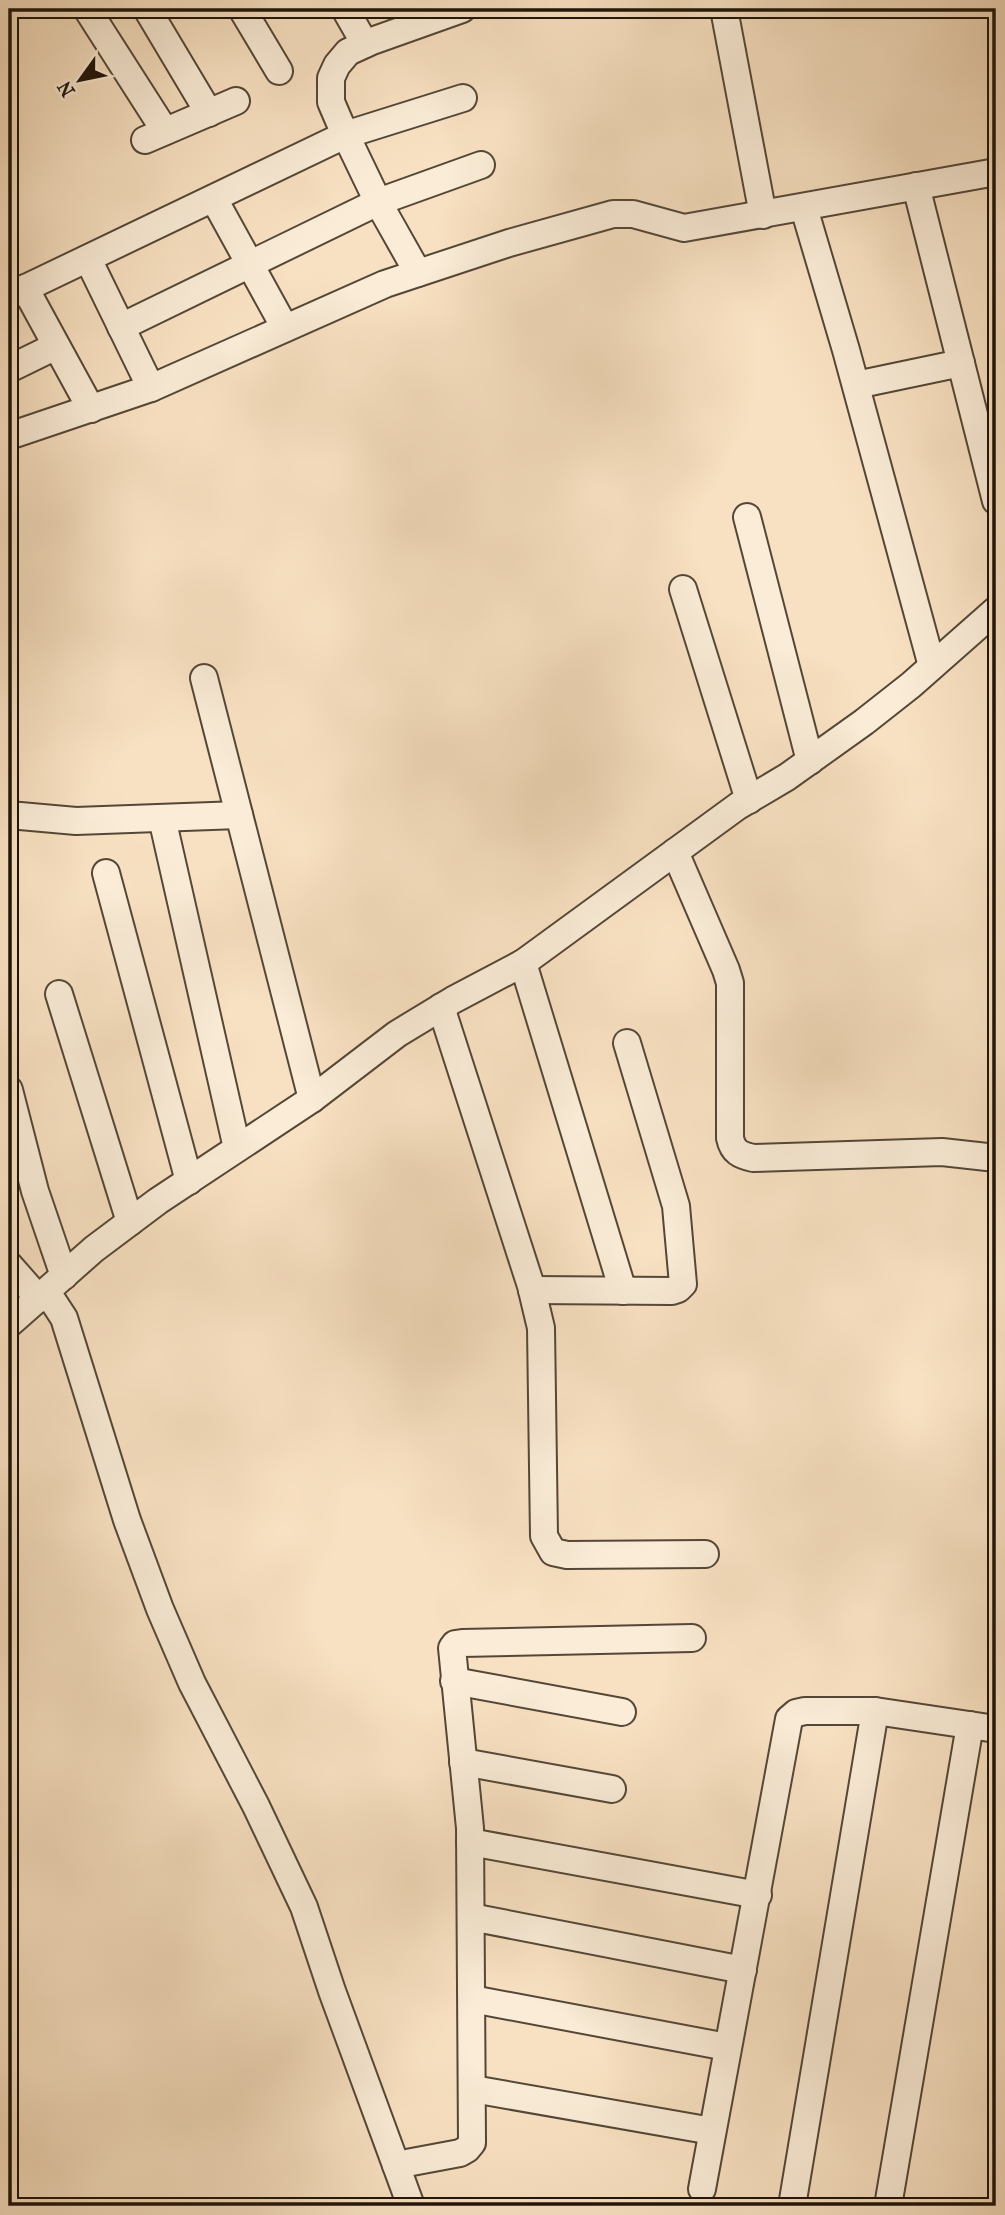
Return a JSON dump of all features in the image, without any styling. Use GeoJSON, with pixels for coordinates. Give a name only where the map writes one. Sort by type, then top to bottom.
{"type":"FeatureCollection","features":[{"type":"Feature","properties":{"kind":"street"},"geometry":{"type":"LineString","coordinates":[[87,9],[155,136],[236,101]]}},
{"type":"Feature","properties":{"kind":"street"},"geometry":{"type":"LineString","coordinates":[[147,9],[209,113]]}},
{"type":"Feature","properties":{"kind":"street"},"geometry":{"type":"LineString","coordinates":[[242,9],[279,71]]}},
{"type":"Feature","properties":{"kind":"street"},"geometry":{"type":"LineString","coordinates":[[345,9],[365,44]]}},
{"type":"Feature","properties":{"kind":"street"},"geometry":{"type":"LineString","coordinates":[[418,273],[378,202],[345,135],[331,102],[331,78],[348,52],[461,9]]}},
{"type":"Feature","properties":{"kind":"street"},"geometry":{"type":"LineString","coordinates":[[724,9],[762,215]]}},
{"type":"Feature","properties":{"kind":"street"},"geometry":{"type":"LineString","coordinates":[[91,409],[56,346],[17,292],[345,135],[463,98]]}},
{"type":"Feature","properties":{"kind":"street"},"geometry":{"type":"LineString","coordinates":[[121,327],[378,202],[481,165]]}},
{"type":"Feature","properties":{"kind":"street"},"geometry":{"type":"LineString","coordinates":[[9,436],[151,388],[385,284],[509,243],[612,215],[633,214],[684,228],[996,172]]}},
{"type":"Feature","properties":{"kind":"street"},"geometry":{"type":"LineString","coordinates":[[916,186],[996,501]]}},
{"type":"Feature","properties":{"kind":"street"},"geometry":{"type":"LineString","coordinates":[[214,199],[285,328]]}},
{"type":"Feature","properties":{"kind":"street"},"geometry":{"type":"LineString","coordinates":[[804,208],[856,385],[932,666]]}},
{"type":"Feature","properties":{"kind":"street"},"geometry":{"type":"LineString","coordinates":[[88,259],[151,388]]}},
{"type":"Feature","properties":{"kind":"street"},"geometry":{"type":"LineString","coordinates":[[9,369],[56,346]]}},
{"type":"Feature","properties":{"kind":"street"},"geometry":{"type":"LineString","coordinates":[[856,385],[961,363]]}},
{"type":"Feature","properties":{"kind":"street"},"geometry":{"type":"LineString","coordinates":[[747,517],[810,761]]}},
{"type":"Feature","properties":{"kind":"street"},"geometry":{"type":"LineString","coordinates":[[682,589],[749,800]]}},
{"type":"Feature","properties":{"kind":"street"},"geometry":{"type":"LineString","coordinates":[[9,1324],[94,1249],[130,1222],[237,1147],[312,1099],[397,1034],[523,963],[675,852],[864,722],[996,610]]}},
{"type":"Feature","properties":{"kind":"street"},"geometry":{"type":"LineString","coordinates":[[204,678],[312,1099]]}},
{"type":"Feature","properties":{"kind":"street"},"geometry":{"type":"LineString","coordinates":[[9,815],[76,821],[239,815]]}},
{"type":"Feature","properties":{"kind":"street"},"geometry":{"type":"LineString","coordinates":[[162,818],[237,1147]]}},
{"type":"Feature","properties":{"kind":"street"},"geometry":{"type":"LineString","coordinates":[[675,852],[730,983],[730,1138],[732,1147],[740,1155],[753,1158],[942,1152],[996,1158]]}},
{"type":"Feature","properties":{"kind":"street"},"geometry":{"type":"LineString","coordinates":[[106,873],[189,1181]]}},
{"type":"Feature","properties":{"kind":"street"},"geometry":{"type":"LineString","coordinates":[[523,963],[623,1291]]}},
{"type":"Feature","properties":{"kind":"street"},"geometry":{"type":"LineString","coordinates":[[59,995],[130,1222]]}},
{"type":"Feature","properties":{"kind":"street"},"geometry":{"type":"LineString","coordinates":[[441,1007],[532,1290],[541,1328],[544,1536],[548,1546],[552,1552],[568,1555],[705,1553]]}},
{"type":"Feature","properties":{"kind":"street"},"geometry":{"type":"LineString","coordinates":[[532,1290],[672,1291],[683,1284],[676,1206],[627,1043]]}},
{"type":"Feature","properties":{"kind":"street"},"geometry":{"type":"LineString","coordinates":[[9,1090],[35,1191],[50,1289],[67,1327],[127,1520],[160,1609],[192,1683],[256,1806],[304,1908],[411,2206]]}},
{"type":"Feature","properties":{"kind":"street"},"geometry":{"type":"LineString","coordinates":[[9,1265],[50,1289]]}},
{"type":"Feature","properties":{"kind":"street"},"geometry":{"type":"LineString","coordinates":[[396,2165],[467,2150],[472,2143],[470,1842],[451,1655],[455,1644],[692,1638]]}},
{"type":"Feature","properties":{"kind":"street"},"geometry":{"type":"LineString","coordinates":[[454,1681],[622,1712]]}},
{"type":"Feature","properties":{"kind":"street"},"geometry":{"type":"LineString","coordinates":[[702,2189],[789,1720],[796,1713],[805,1711],[875,1711],[996,1729]]}},
{"type":"Feature","properties":{"kind":"street"},"geometry":{"type":"LineString","coordinates":[[792,2206],[875,1711]]}},
{"type":"Feature","properties":{"kind":"street"},"geometry":{"type":"LineString","coordinates":[[888,2206],[970,1725]]}},
{"type":"Feature","properties":{"kind":"street"},"geometry":{"type":"LineString","coordinates":[[463,1762],[612,1789]]}},
{"type":"Feature","properties":{"kind":"street"},"geometry":{"type":"LineString","coordinates":[[470,1842],[758,1895]]}},
{"type":"Feature","properties":{"kind":"street"},"geometry":{"type":"LineString","coordinates":[[471,1917],[743,1970]]}},
{"type":"Feature","properties":{"kind":"street"},"geometry":{"type":"LineString","coordinates":[[472,1999],[727,2047]]}},
{"type":"Feature","properties":{"kind":"street"},"geometry":{"type":"LineString","coordinates":[[473,2090],[712,2131]]}}]}
